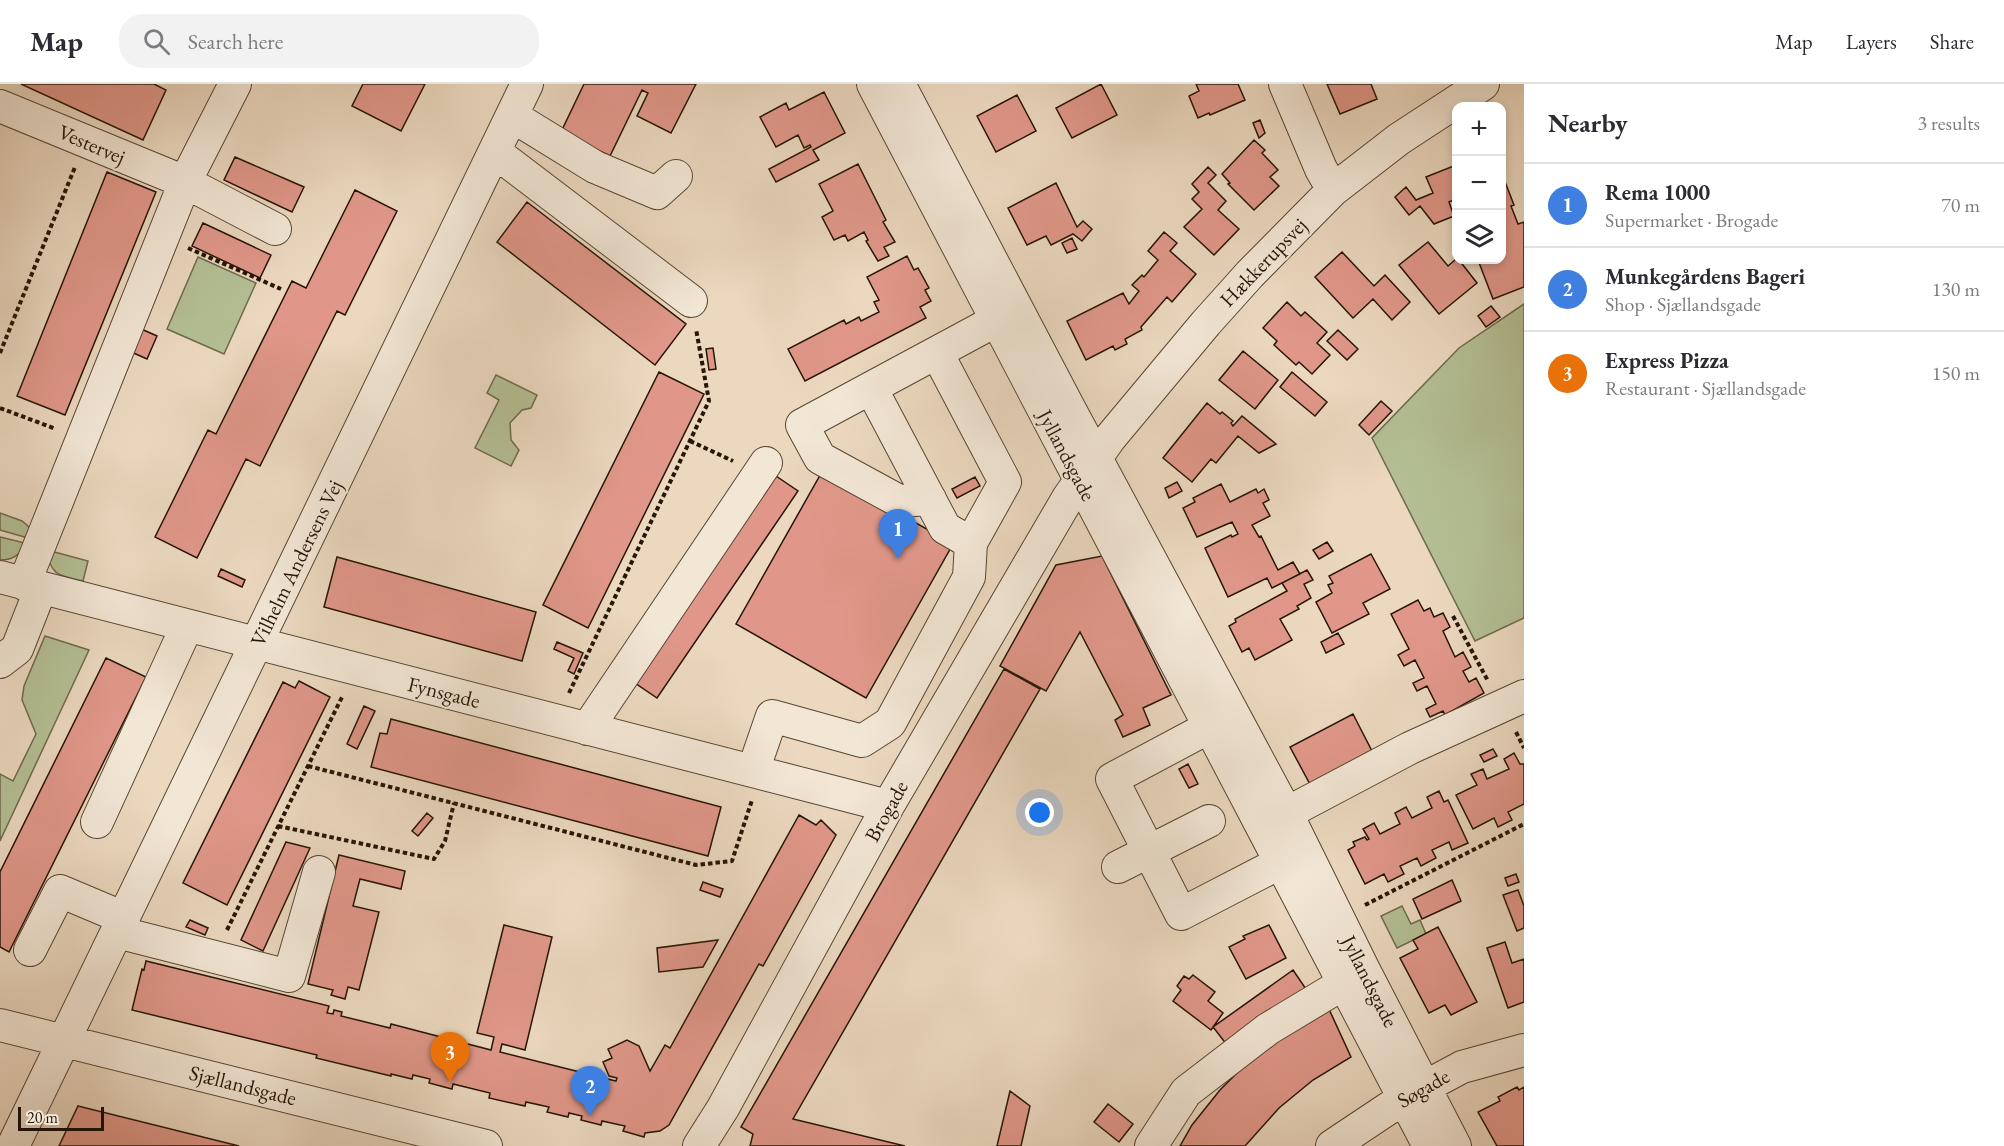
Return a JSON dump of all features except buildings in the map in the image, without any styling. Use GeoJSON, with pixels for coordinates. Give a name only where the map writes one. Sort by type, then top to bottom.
{"type":"FeatureCollection","features":[{"type":"Feature","properties":{"kind":"street"},"geometry":{"type":"LineString","coordinates":[[0,662],[17,649],[22,583],[185,182],[235,84]]}},
{"type":"Feature","properties":{"kind":"street","name":"Vilhelm Andersens Vej"},"geometry":{"type":"LineString","coordinates":[[13,1146],[527,84]]}},
{"type":"Feature","properties":{"kind":"street","name":"Jyllandsgade"},"geometry":{"type":"LineString","coordinates":[[873,84],[997,320],[1088,469],[1222,720],[1292,856],[1346,982],[1415,1092],[1455,1146]]}},
{"type":"Feature","properties":{"kind":"street","name":"Jyllandsgade"},"geometry":{"type":"LineString","coordinates":[[899,84],[1038,349],[1088,469]]}},
{"type":"Feature","properties":{"kind":"street"},"geometry":{"type":"LineString","coordinates":[[1285,84],[1321,170],[1334,190]]}},
{"type":"Feature","properties":{"kind":"street","name":"Hækkerupsvej"},"geometry":{"type":"LineString","coordinates":[[1088,469],[1110,438],[1206,323],[1284,238],[1334,190],[1399,140],[1483,84]]}},
{"type":"Feature","properties":{"kind":"street","name":"Vestervej"},"geometry":{"type":"LineString","coordinates":[[0,106],[185,182],[275,229]]}},
{"type":"Feature","properties":{"kind":"street"},"geometry":{"type":"LineString","coordinates":[[512,116],[595,167],[657,193],[676,176]]}},
{"type":"Feature","properties":{"kind":"street"},"geometry":{"type":"LineString","coordinates":[[495,152],[691,301]]}},
{"type":"Feature","properties":{"kind":"street"},"geometry":{"type":"LineString","coordinates":[[930,500],[899,501],[820,458],[802,424],[997,320],[1038,349]]}},
{"type":"Feature","properties":{"kind":"street"},"geometry":{"type":"LineString","coordinates":[[757,772],[772,716],[862,741],[890,723],[969,577],[971,543],[1005,482],[938,353]]}},
{"type":"Feature","properties":{"kind":"street"},"geometry":{"type":"LineString","coordinates":[[871,388],[945,528],[971,543]]}},
{"type":"Feature","properties":{"kind":"street"},"geometry":{"type":"LineString","coordinates":[[587,729],[762,468]]}},
{"type":"Feature","properties":{"kind":"street","name":"Brogade"},"geometry":{"type":"LineString","coordinates":[[699,1146],[723,1108],[888,806],[1088,469]]}},
{"type":"Feature","properties":{"kind":"street","name":"Fynsgade"},"geometry":{"type":"LineString","coordinates":[[22,583],[888,806]]}},
{"type":"Feature","properties":{"kind":"street"},"geometry":{"type":"LineString","coordinates":[[97,822],[187,626]]}},
{"type":"Feature","properties":{"kind":"street"},"geometry":{"type":"LineString","coordinates":[[1274,820],[1410,748],[1524,696]]}},
{"type":"Feature","properties":{"kind":"street"},"geometry":{"type":"LineString","coordinates":[[1222,720],[1112,779],[1149,852],[1181,914],[1292,856]]}},
{"type":"Feature","properties":{"kind":"street"},"geometry":{"type":"LineString","coordinates":[[1118,867],[1209,821]]}},
{"type":"Feature","properties":{"kind":"street","name":"Jyllandsgade"},"geometry":{"type":"LineString","coordinates":[[1292,856],[1338,919],[1415,1092],[1429,1146]]}},
{"type":"Feature","properties":{"kind":"street"},"geometry":{"type":"LineString","coordinates":[[30,950],[60,891],[120,925],[214,957],[289,976],[319,872]]}},
{"type":"Feature","properties":{"kind":"street"},"geometry":{"type":"LineString","coordinates":[[1151,1146],[1186,1092],[1268,1029],[1346,982]]}},
{"type":"Feature","properties":{"kind":"street","name":"Sjællandsgade"},"geometry":{"type":"LineString","coordinates":[[0,1025],[486,1146]]}},
{"type":"Feature","properties":{"kind":"street","name":"Søgade"},"geometry":{"type":"LineString","coordinates":[[1332,1146],[1415,1092],[1462,1066],[1524,1050]]}},
{"type":"Feature","properties":{"kind":"path"},"geometry":{"type":"LineString","coordinates":[[0,353],[85,141]]}},
{"type":"Feature","properties":{"kind":"path"},"geometry":{"type":"LineString","coordinates":[[163,237],[281,289]]}},
{"type":"Feature","properties":{"kind":"path"},"geometry":{"type":"LineString","coordinates":[[556,721],[709,401],[691,301]]}},
{"type":"Feature","properties":{"kind":"path"},"geometry":{"type":"LineString","coordinates":[[0,408],[82,439]]}},
{"type":"Feature","properties":{"kind":"path"},"geometry":{"type":"LineString","coordinates":[[690,441],[762,468]]}},
{"type":"Feature","properties":{"kind":"path"},"geometry":{"type":"LineString","coordinates":[[214,957],[355,670]]}},
{"type":"Feature","properties":{"kind":"path"},"geometry":{"type":"LineString","coordinates":[[308,766],[696,865],[732,861],[757,772]]}},
{"type":"Feature","properties":{"kind":"path"},"geometry":{"type":"LineString","coordinates":[[278,826],[434,859],[446,841],[454,803]]}},
{"type":"Feature","properties":{"kind":"path"},"geometry":{"type":"LineString","coordinates":[[1338,919],[1524,824]]}},
{"type":"Feature","properties":{"kind":"green space"},"geometry":{"type":"Polygon","coordinates":[[[198,257],[256,283],[224,354],[167,329],[198,257]]]}},
{"type":"Feature","properties":{"kind":"green space"},"geometry":{"type":"Polygon","coordinates":[[[1524,304],[1524,618],[1475,641],[1372,438],[1459,348],[1524,304]]]}},
{"type":"Feature","properties":{"kind":"green space"},"geometry":{"type":"Polygon","coordinates":[[[496,375],[537,395],[531,408],[522,410],[510,423],[511,440],[519,450],[511,466],[475,448],[499,400],[487,393],[496,375]]]}},
{"type":"Feature","properties":{"kind":"green space"},"geometry":{"type":"Polygon","coordinates":[[[0,513],[22,521],[28,526],[30,531],[28,538],[0,530],[0,513]]]}},
{"type":"Feature","properties":{"kind":"green space"},"geometry":{"type":"Polygon","coordinates":[[[0,537],[25,543],[16,556],[0,560],[0,537]]]}},
{"type":"Feature","properties":{"kind":"green space"},"geometry":{"type":"Polygon","coordinates":[[[47,550],[88,561],[83,581],[62,576],[54,570],[48,559],[47,550]]]}},
{"type":"Feature","properties":{"kind":"green space"},"geometry":{"type":"Polygon","coordinates":[[[45,636],[89,650],[0,841],[0,774],[13,781],[36,734],[22,700],[24,686],[45,636]]]}},
{"type":"Feature","properties":{"kind":"green space"},"geometry":{"type":"Polygon","coordinates":[[[1402,906],[1411,924],[1420,920],[1426,934],[1397,948],[1381,916],[1402,906]]]}},
{"type":"Feature","properties":{"kind":"place","name":"Rema 1000"},"geometry":{"type":"Point","coordinates":[898,559]}},
{"type":"Feature","properties":{"kind":"place","name":"Express Pizza"},"geometry":{"type":"Point","coordinates":[450,1082]}},
{"type":"Feature","properties":{"kind":"place","name":"Munkegårdens Bageri"},"geometry":{"type":"Point","coordinates":[590,1116]}}]}
